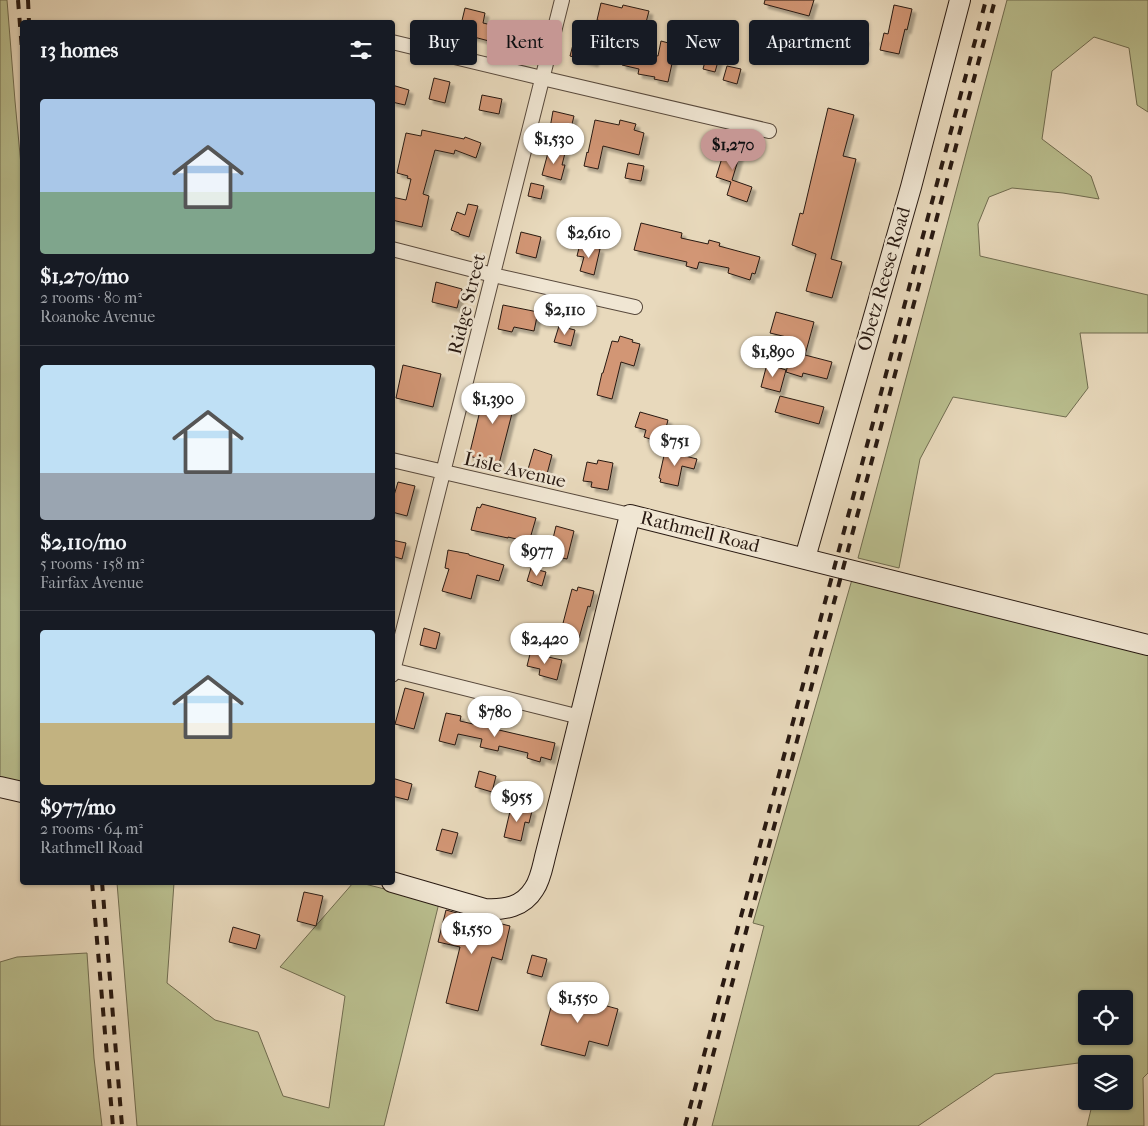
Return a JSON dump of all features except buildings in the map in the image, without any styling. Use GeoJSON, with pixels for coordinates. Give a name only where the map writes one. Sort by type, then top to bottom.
{"type":"FeatureCollection","features":[{"type":"Feature","properties":{"kind":"street","name":"Ridge Street"},"geometry":{"type":"LineString","coordinates":[[395,664],[562,0]]}},
{"type":"Feature","properties":{"kind":"street","name":"Obetz Reese Road"},"geometry":{"type":"LineString","coordinates":[[805,558],[911,187],[960,0]]}},
{"type":"Feature","properties":{"kind":"street"},"geometry":{"type":"LineString","coordinates":[[395,43],[769,131]]}},
{"type":"Feature","properties":{"kind":"street"},"geometry":{"type":"LineString","coordinates":[[395,250],[493,275],[635,307]]}},
{"type":"Feature","properties":{"kind":"street","name":"Lisle Avenue"},"geometry":{"type":"LineString","coordinates":[[395,461],[630,514]]}},
{"type":"Feature","properties":{"kind":"street","name":"Rathmell Road"},"geometry":{"type":"LineString","coordinates":[[395,883],[485,909],[504,909],[514,906],[522,902],[535,888],[541,871],[630,514],[1148,645]]}},
{"type":"Feature","properties":{"kind":"street"},"geometry":{"type":"LineString","coordinates":[[395,672],[580,717]]}},
{"type":"Feature","properties":{"kind":"street"},"geometry":{"type":"LineString","coordinates":[[0,787],[20,792]]}},
{"type":"Feature","properties":{"kind":"green space"},"geometry":{"type":"Polygon","coordinates":[[[0,0],[7,0],[20,155],[20,783],[0,778],[0,0]]]}},
{"type":"Feature","properties":{"kind":"green space"},"geometry":{"type":"Polygon","coordinates":[[[1007,0],[1148,0],[1148,112],[1137,105],[1129,48],[1094,37],[1052,71],[1042,139],[1091,176],[1099,199],[1012,188],[989,197],[978,224],[980,256],[1148,295],[1148,333],[1080,333],[1088,388],[1066,417],[953,397],[920,459],[899,568],[858,558],[1007,0]]]}},
{"type":"Feature","properties":{"kind":"green space"},"geometry":{"type":"Polygon","coordinates":[[[853,576],[1148,653],[1148,1073],[1143,1078],[1144,1126],[1087,1126],[1091,1110],[1133,1110],[1133,1055],[1078,1055],[1078,1063],[995,1074],[918,1126],[712,1126],[764,926],[753,923],[853,576]]]}},
{"type":"Feature","properties":{"kind":"green space"},"geometry":{"type":"Polygon","coordinates":[[[117,885],[174,885],[167,983],[215,1020],[258,1032],[283,1096],[329,1108],[345,996],[280,967],[351,885],[369,885],[439,903],[384,1126],[137,1126],[117,885]]]}},
{"type":"Feature","properties":{"kind":"green space"},"geometry":{"type":"Polygon","coordinates":[[[87,953],[94,1058],[102,1126],[0,1126],[0,962],[17,957],[87,953]]]}},
{"type":"Feature","properties":{"kind":"railway"},"geometry":{"type":"LineString","coordinates":[[18,0],[20,25]]}},
{"type":"Feature","properties":{"kind":"railway"},"geometry":{"type":"LineString","coordinates":[[28,0],[29,20]]}},
{"type":"Feature","properties":{"kind":"railway"},"geometry":{"type":"LineString","coordinates":[[685,1126],[986,0]]}},
{"type":"Feature","properties":{"kind":"railway"},"geometry":{"type":"LineString","coordinates":[[694,1126],[995,0]]}},
{"type":"Feature","properties":{"kind":"railway"},"geometry":{"type":"LineString","coordinates":[[92,885],[113,1126]]}},
{"type":"Feature","properties":{"kind":"railway"},"geometry":{"type":"LineString","coordinates":[[102,885],[122,1126]]}}]}
